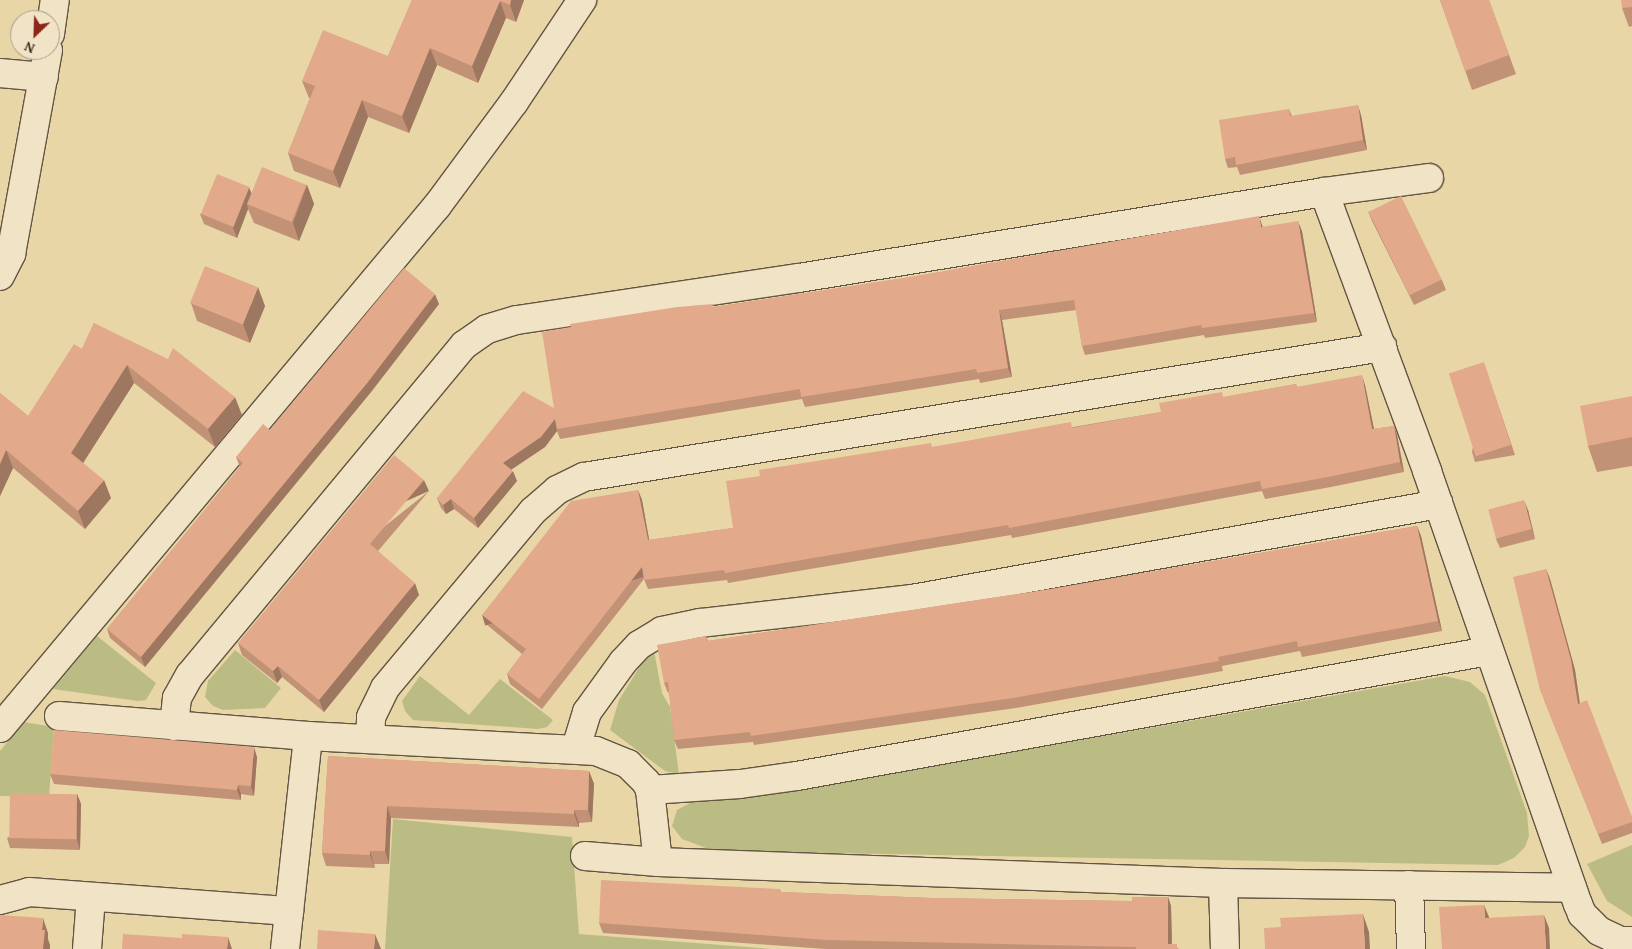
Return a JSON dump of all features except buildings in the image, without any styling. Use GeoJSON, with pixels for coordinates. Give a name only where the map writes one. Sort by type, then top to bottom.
{"type":"FeatureCollection","features":[{"type":"Feature","properties":{"kind":"street"},"geometry":{"type":"LineString","coordinates":[[0,728],[437,206],[514,102],[582,0]]}},
{"type":"Feature","properties":{"kind":"street"},"geometry":{"type":"LineString","coordinates":[[0,276],[11,254],[47,60]]}},
{"type":"Feature","properties":{"kind":"street"},"geometry":{"type":"LineString","coordinates":[[0,73],[44,77]]}},
{"type":"Feature","properties":{"kind":"street"},"geometry":{"type":"LineString","coordinates":[[174,726],[177,698],[190,674],[464,346],[487,329],[517,320],[799,278],[1324,192],[1429,178]]}},
{"type":"Feature","properties":{"kind":"street"},"geometry":{"type":"LineString","coordinates":[[1324,192],[1439,504],[1488,651],[1582,914],[1590,924],[1610,938],[1632,941]]}},
{"type":"Feature","properties":{"kind":"street"},"geometry":{"type":"LineString","coordinates":[[370,739],[372,713],[385,688],[533,511],[557,490],[584,477],[1382,347]]}},
{"type":"Feature","properties":{"kind":"street"},"geometry":{"type":"LineString","coordinates":[[576,748],[583,720],[618,669],[639,645],[662,631],[700,623],[912,599],[1439,504]]}},
{"type":"Feature","properties":{"kind":"street"},"geometry":{"type":"LineString","coordinates":[[650,790],[790,778],[1488,651]]}},
{"type":"Feature","properties":{"kind":"street"},"geometry":{"type":"LineString","coordinates":[[59,716],[308,736],[576,748],[614,756],[628,764],[650,790],[658,862]]}},
{"type":"Feature","properties":{"kind":"street"},"geometry":{"type":"LineString","coordinates":[[285,949],[308,736]]}},
{"type":"Feature","properties":{"kind":"street"},"geometry":{"type":"LineString","coordinates":[[585,856],[658,862],[1223,883],[1572,888]]}},
{"type":"Feature","properties":{"kind":"street"},"geometry":{"type":"LineString","coordinates":[[1223,883],[1225,949]]}},
{"type":"Feature","properties":{"kind":"street"},"geometry":{"type":"LineString","coordinates":[[1409,885],[1411,949]]}},
{"type":"Feature","properties":{"kind":"street"},"geometry":{"type":"LineString","coordinates":[[0,900],[28,892],[289,911]]}},
{"type":"Feature","properties":{"kind":"street"},"geometry":{"type":"LineString","coordinates":[[87,949],[92,896]]}},
{"type":"Feature","properties":{"kind":"green space"},"geometry":{"type":"Polygon","coordinates":[[[97,636],[156,683],[146,700],[138,701],[53,689],[97,636]]]}},
{"type":"Feature","properties":{"kind":"green space"},"geometry":{"type":"Polygon","coordinates":[[[235,650],[281,688],[265,708],[223,710],[213,706],[205,697],[208,681],[235,650]]]}},
{"type":"Feature","properties":{"kind":"green space"},"geometry":{"type":"Polygon","coordinates":[[[654,651],[662,693],[670,707],[679,774],[665,771],[610,730],[619,700],[642,663],[654,651]]]}},
{"type":"Feature","properties":{"kind":"green space"},"geometry":{"type":"Polygon","coordinates":[[[420,676],[469,715],[500,679],[553,720],[547,727],[538,729],[413,720],[405,711],[402,701],[420,676]]]}},
{"type":"Feature","properties":{"kind":"green space"},"geometry":{"type":"Polygon","coordinates":[[[1445,676],[1470,682],[1485,695],[1527,813],[1529,836],[1525,847],[1514,858],[1498,865],[714,851],[682,839],[672,826],[677,810],[692,802],[785,792],[1445,676]]]}},
{"type":"Feature","properties":{"kind":"green space"},"geometry":{"type":"Polygon","coordinates":[[[24,722],[54,727],[49,797],[0,796],[0,751],[24,722]]]}},
{"type":"Feature","properties":{"kind":"green space"},"geometry":{"type":"Polygon","coordinates":[[[393,819],[572,837],[579,934],[773,949],[385,949],[393,819]]]}},
{"type":"Feature","properties":{"kind":"green space"},"geometry":{"type":"Polygon","coordinates":[[[1632,845],[1632,917],[1607,901],[1587,864],[1632,845]]]}}]}
